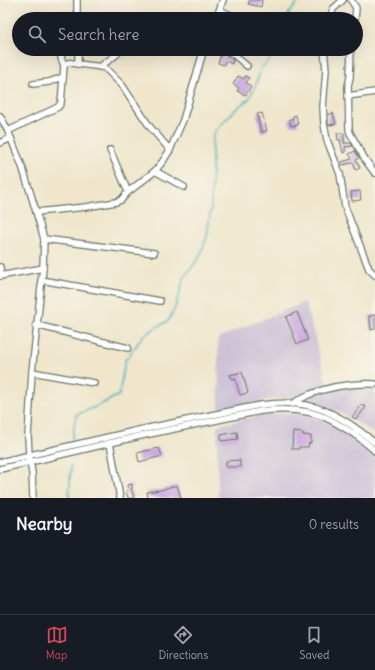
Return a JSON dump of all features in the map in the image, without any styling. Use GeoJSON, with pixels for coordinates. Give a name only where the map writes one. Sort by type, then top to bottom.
{"type":"FeatureCollection","features":[{"type":"Feature","properties":{"kind":"street"},"geometry":{"type":"LineString","coordinates":[[77,0],[77,12]]}},
{"type":"Feature","properties":{"kind":"street"},"geometry":{"type":"LineString","coordinates":[[223,0],[220,10],[224,12]]}},
{"type":"Feature","properties":{"kind":"street"},"geometry":{"type":"LineString","coordinates":[[332,12],[333,9],[343,0]]}},
{"type":"Feature","properties":{"kind":"street"},"geometry":{"type":"LineString","coordinates":[[351,0],[356,8],[356,12]]}},
{"type":"Feature","properties":{"kind":"street"},"geometry":{"type":"LineString","coordinates":[[8,131],[58,107],[61,103],[64,66],[61,56]]}},
{"type":"Feature","properties":{"kind":"street"},"geometry":{"type":"LineString","coordinates":[[78,56],[78,64]]}},
{"type":"Feature","properties":{"kind":"street"},"geometry":{"type":"LineString","coordinates":[[100,67],[114,56]]}},
{"type":"Feature","properties":{"kind":"street"},"geometry":{"type":"LineString","coordinates":[[36,212],[86,207],[116,202],[121,200],[128,192],[155,172],[170,150],[183,120],[202,56]]}},
{"type":"Feature","properties":{"kind":"street"},"geometry":{"type":"LineString","coordinates":[[235,56],[247,66]]}},
{"type":"Feature","properties":{"kind":"street"},"geometry":{"type":"LineString","coordinates":[[325,56],[326,70],[324,124],[340,174],[345,207],[369,269],[375,275]]}},
{"type":"Feature","properties":{"kind":"street"},"geometry":{"type":"LineString","coordinates":[[351,56],[348,86],[348,124],[350,133],[375,173]]}},
{"type":"Feature","properties":{"kind":"street"},"geometry":{"type":"LineString","coordinates":[[64,66],[69,62],[106,69],[122,85],[150,127],[170,150]]}},
{"type":"Feature","properties":{"kind":"street"},"geometry":{"type":"LineString","coordinates":[[33,84],[49,82],[63,77]]}},
{"type":"Feature","properties":{"kind":"street"},"geometry":{"type":"LineString","coordinates":[[348,96],[375,92]]}},
{"type":"Feature","properties":{"kind":"street"},"geometry":{"type":"LineString","coordinates":[[0,116],[8,131],[22,166],[44,239],[43,268],[32,372],[28,442],[32,473],[33,498]]}},
{"type":"Feature","properties":{"kind":"street"},"geometry":{"type":"LineString","coordinates":[[0,143],[11,138]]}},
{"type":"Feature","properties":{"kind":"street"},"geometry":{"type":"LineString","coordinates":[[110,150],[128,192]]}},
{"type":"Feature","properties":{"kind":"street"},"geometry":{"type":"LineString","coordinates":[[155,172],[184,187]]}},
{"type":"Feature","properties":{"kind":"street"},"geometry":{"type":"LineString","coordinates":[[44,239],[154,253]]}},
{"type":"Feature","properties":{"kind":"street"},"geometry":{"type":"LineString","coordinates":[[0,267],[1,276],[43,268]]}},
{"type":"Feature","properties":{"kind":"street"},"geometry":{"type":"LineString","coordinates":[[41,280],[160,301]]}},
{"type":"Feature","properties":{"kind":"street"},"geometry":{"type":"LineString","coordinates":[[36,325],[128,348]]}},
{"type":"Feature","properties":{"kind":"street"},"geometry":{"type":"LineString","coordinates":[[32,372],[94,383]]}},
{"type":"Feature","properties":{"kind":"street"},"geometry":{"type":"LineString","coordinates":[[283,409],[316,392],[355,384],[375,384]]}},
{"type":"Feature","properties":{"kind":"street"},"geometry":{"type":"LineString","coordinates":[[0,462],[139,430],[276,403],[310,406],[324,410],[361,431],[375,443]]}},
{"type":"Feature","properties":{"kind":"street"},"geometry":{"type":"LineString","coordinates":[[0,468],[140,436],[261,411],[283,409],[309,412],[322,416],[357,436],[375,451]]}},
{"type":"Feature","properties":{"kind":"street"},"geometry":{"type":"LineString","coordinates":[[110,443],[120,498]]}},
{"type":"Feature","properties":{"kind":"shaded area"},"geometry":{"type":"Polygon","coordinates":[[[305,302],[329,391],[345,387],[375,385],[375,435],[339,412],[302,400],[277,399],[219,410],[218,338],[305,302]]]}},
{"type":"Feature","properties":{"kind":"shaded area"},"geometry":{"type":"Polygon","coordinates":[[[281,413],[300,414],[336,426],[355,436],[375,453],[375,498],[218,498],[217,426],[261,415],[281,413]]]}},
{"type":"Feature","properties":{"kind":"building"},"geometry":{"type":"Polygon","coordinates":[[[250,0],[262,0],[261,7],[248,4],[250,0]]]}},
{"type":"Feature","properties":{"kind":"building"},"geometry":{"type":"Polygon","coordinates":[[[220,56],[227,56],[233,60],[232,64],[225,61],[224,65],[218,63],[220,56]]]}},
{"type":"Feature","properties":{"kind":"building"},"geometry":{"type":"Polygon","coordinates":[[[238,76],[244,79],[245,76],[249,78],[246,83],[251,86],[246,95],[237,91],[239,88],[233,84],[238,76]]]}},
{"type":"Feature","properties":{"kind":"building"},"geometry":{"type":"Polygon","coordinates":[[[262,113],[267,131],[261,132],[257,114],[262,113]]]}},
{"type":"Feature","properties":{"kind":"building"},"geometry":{"type":"Polygon","coordinates":[[[333,113],[336,124],[328,125],[328,115],[333,113]]]}},
{"type":"Feature","properties":{"kind":"building"},"geometry":{"type":"Polygon","coordinates":[[[296,115],[298,125],[291,126],[289,119],[293,119],[293,116],[296,115]]]}},
{"type":"Feature","properties":{"kind":"building"},"geometry":{"type":"Polygon","coordinates":[[[337,133],[344,133],[344,143],[351,143],[353,146],[345,147],[345,152],[343,153],[340,140],[338,140],[337,133]]]}},
{"type":"Feature","properties":{"kind":"building"},"geometry":{"type":"Polygon","coordinates":[[[355,151],[359,158],[356,160],[360,168],[356,170],[353,163],[342,165],[341,162],[352,159],[349,154],[355,151]]]}},
{"type":"Feature","properties":{"kind":"building"},"geometry":{"type":"Polygon","coordinates":[[[360,191],[361,200],[352,201],[351,192],[360,191]]]}},
{"type":"Feature","properties":{"kind":"building"},"geometry":{"type":"Polygon","coordinates":[[[297,312],[308,340],[297,344],[286,317],[297,312]]]}},
{"type":"Feature","properties":{"kind":"building"},"geometry":{"type":"Polygon","coordinates":[[[375,315],[375,329],[371,330],[369,316],[375,315]]]}},
{"type":"Feature","properties":{"kind":"building"},"geometry":{"type":"Polygon","coordinates":[[[242,372],[248,393],[240,395],[235,378],[232,379],[230,375],[242,372]]]}},
{"type":"Feature","properties":{"kind":"building"},"geometry":{"type":"Polygon","coordinates":[[[361,406],[366,407],[356,419],[352,417],[361,406]]]}},
{"type":"Feature","properties":{"kind":"building"},"geometry":{"type":"Polygon","coordinates":[[[237,432],[238,439],[221,441],[221,435],[237,432]]]}},
{"type":"Feature","properties":{"kind":"building"},"geometry":{"type":"Polygon","coordinates":[[[293,432],[311,436],[311,443],[309,443],[308,447],[292,449],[293,432]]]}},
{"type":"Feature","properties":{"kind":"building"},"geometry":{"type":"Polygon","coordinates":[[[159,448],[162,456],[139,462],[137,453],[159,448]]]}},
{"type":"Feature","properties":{"kind":"building"},"geometry":{"type":"Polygon","coordinates":[[[240,460],[240,467],[226,467],[226,461],[240,460]]]}},
{"type":"Feature","properties":{"kind":"building"},"geometry":{"type":"Polygon","coordinates":[[[132,484],[131,488],[134,498],[128,498],[126,491],[128,491],[127,485],[132,484]]]}},
{"type":"Feature","properties":{"kind":"building"},"geometry":{"type":"Polygon","coordinates":[[[177,485],[181,498],[148,498],[147,492],[177,485]]]}},
{"type":"Feature","properties":{"kind":"waterway"},"geometry":{"type":"LineString","coordinates":[[290,12],[300,0]]}},
{"type":"Feature","properties":{"kind":"waterway"},"geometry":{"type":"LineString","coordinates":[[72,439],[76,415],[119,395],[125,361],[143,336],[168,321],[175,308],[184,278],[200,256],[207,236],[211,207],[213,136],[216,130],[238,107],[249,99],[261,68],[273,56]]}},
{"type":"Feature","properties":{"kind":"waterway"},"geometry":{"type":"LineString","coordinates":[[69,498],[71,466]]}}]}
